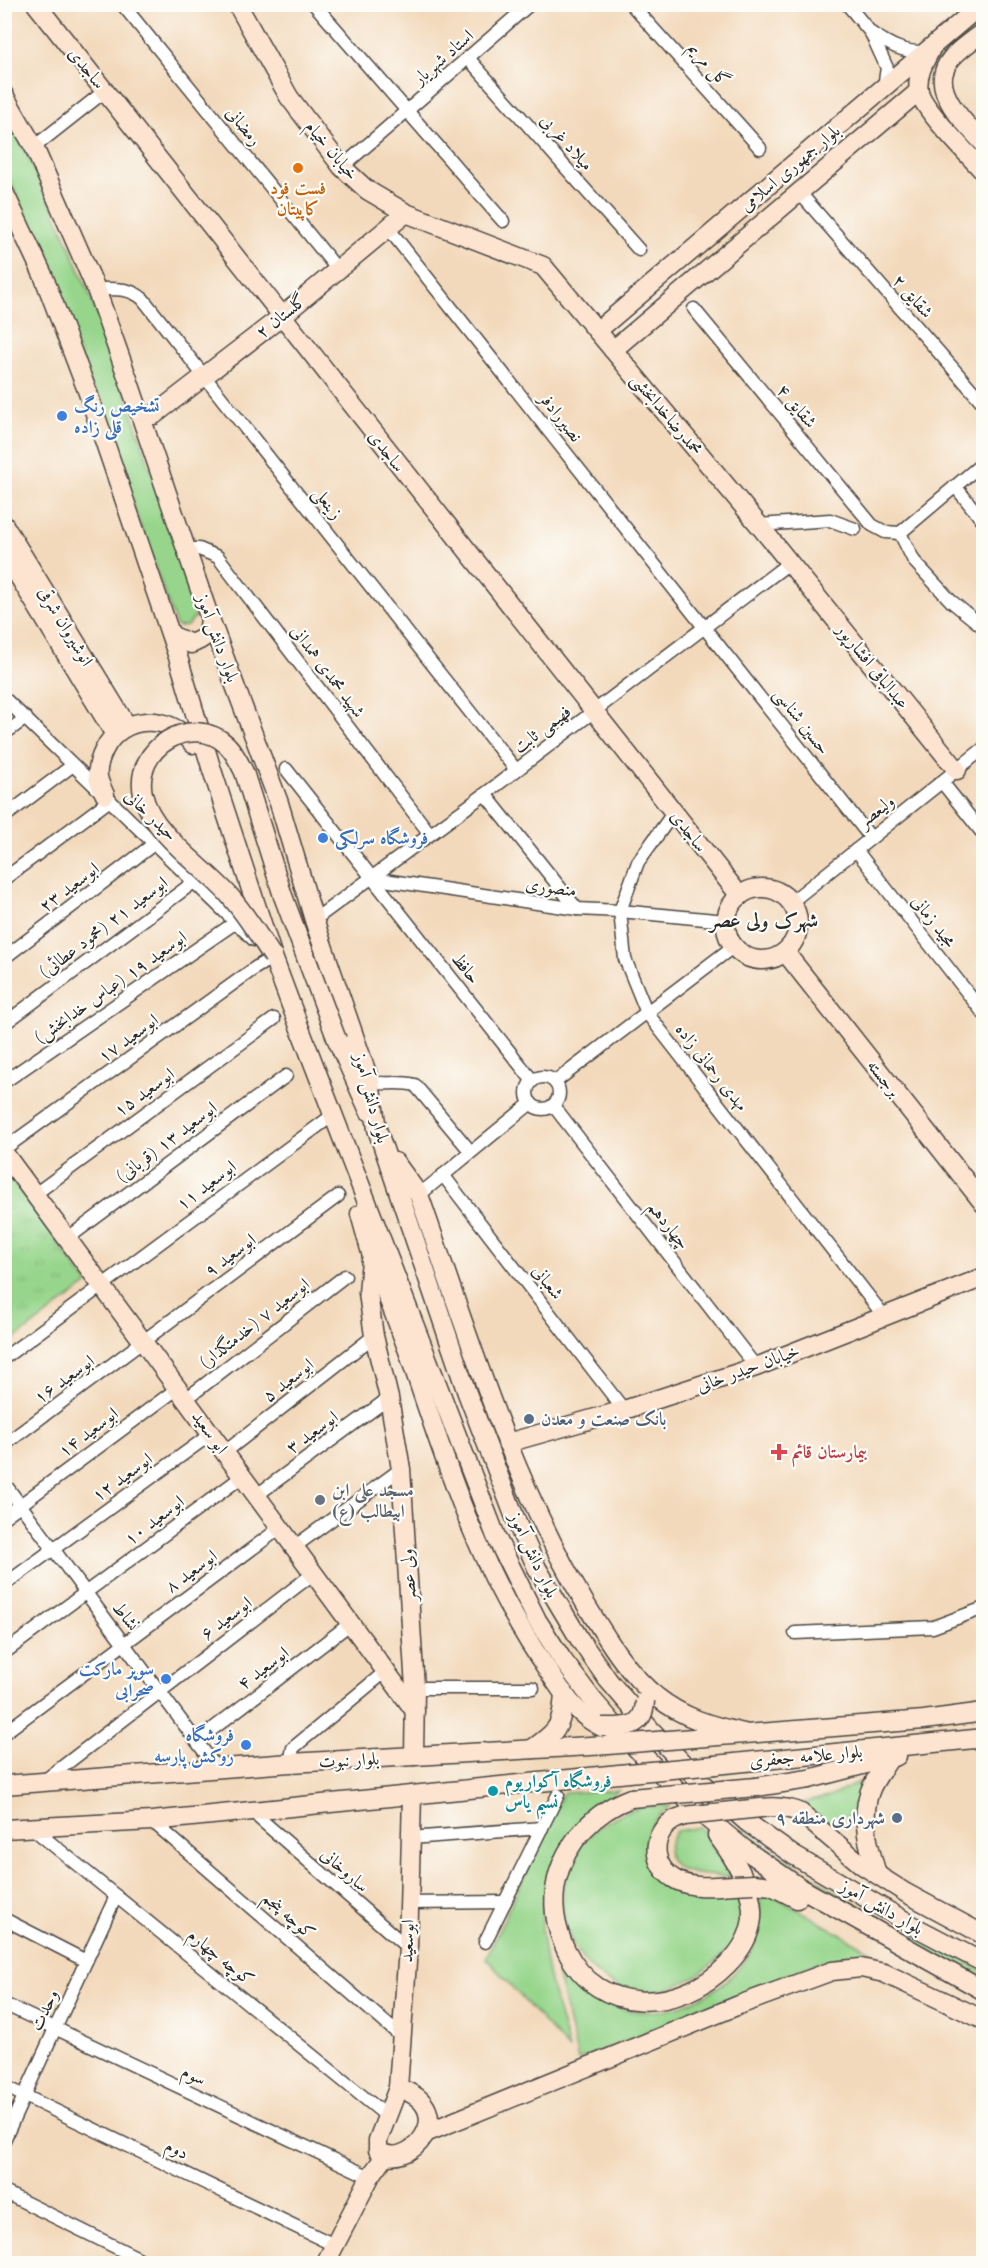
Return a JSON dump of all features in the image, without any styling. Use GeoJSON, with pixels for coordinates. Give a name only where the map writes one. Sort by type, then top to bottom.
{"type":"FeatureCollection","features":[{"type":"Feature","properties":{"kind":"main road","name":"ساجدی"},"geometry":{"type":"LineString","coordinates":[[36,4],[740,896]]}},
{"type":"Feature","properties":{"kind":"main road","name":"بلوار جمهوری اسلامی"},"geometry":{"type":"LineString","coordinates":[[597,331],[982,4]]}},
{"type":"Feature","properties":{"kind":"main road","name":"خیابان خیام"},"geometry":{"type":"LineString","coordinates":[[238,5],[289,97],[342,167],[367,190],[406,213],[543,266]]}},
{"type":"Feature","properties":{"kind":"main road"},"geometry":{"type":"LineString","coordinates":[[984,31],[954,56],[944,71],[944,89],[953,109],[984,144]]}},
{"type":"Feature","properties":{"kind":"main road"},"geometry":{"type":"LineString","coordinates":[[929,49],[921,68],[919,91],[928,109],[984,172]]}},
{"type":"Feature","properties":{"kind":"main road","name":"بلوار جمهوری اسلامی"},"geometry":{"type":"LineString","coordinates":[[613,350],[919,91]]}},
{"type":"Feature","properties":{"kind":"main road","name":"بلوار دانش آموز"},"geometry":{"type":"LineString","coordinates":[[4,95],[34,147],[96,289],[210,619],[274,787],[314,920],[370,1082],[380,1137],[467,1393],[519,1528],[537,1568],[557,1604],[608,1680],[651,1730],[700,1781],[748,1823],[793,1855],[919,1929],[984,1963]]}},
{"type":"Feature","properties":{"kind":"main road","name":"بلوار دانش آموز"},"geometry":{"type":"LineString","coordinates":[[4,192],[43,275],[84,382],[171,635],[273,957],[497,1539],[537,1620],[592,1699],[691,1813],[799,1887],[984,1991]]}},
{"type":"Feature","properties":{"kind":"main road","name":"گلستان ۲"},"geometry":{"type":"LineString","coordinates":[[154,415],[281,317],[406,213]]}},
{"type":"Feature","properties":{"kind":"main road","name":"محمدرضاخدابخشی"},"geometry":{"type":"LineString","coordinates":[[543,266],[789,563]]}},
{"type":"Feature","properties":{"kind":"main road","name":"انوشیروان شرقی"},"geometry":{"type":"LineString","coordinates":[[4,525],[121,730]]}},
{"type":"Feature","properties":{"kind":"main road","name":"انوشیروان شرقی"},"geometry":{"type":"LineString","coordinates":[[4,552],[121,730]]}},
{"type":"Feature","properties":{"kind":"main road","name":"عبدالباقی افشارپور"},"geometry":{"type":"LineString","coordinates":[[789,563],[957,770]]}},
{"type":"Feature","properties":{"kind":"main road"},"geometry":{"type":"LineString","coordinates":[[171,635],[191,644],[208,634],[210,619]]}},
{"type":"Feature","properties":{"kind":"main road"},"geometry":{"type":"LineString","coordinates":[[108,798],[98,777],[98,766],[102,753],[121,730],[142,722],[160,722],[174,727],[189,739],[211,766]]}},
{"type":"Feature","properties":{"kind":"main road"},"geometry":{"type":"LineString","coordinates":[[273,957],[229,895],[173,841],[148,807],[143,795],[146,768],[154,751],[175,736],[191,731],[209,734],[226,744],[236,755],[247,782],[283,896],[337,1040],[380,1137],[419,1195],[507,1443],[538,1519],[566,1571],[599,1627],[637,1679],[655,1696],[681,1714],[712,1726],[744,1733]]}},
{"type":"Feature","properties":{"kind":"main road"},"geometry":{"type":"LineString","coordinates":[[772,889],[782,894],[790,902],[796,912],[797,934],[785,952],[775,958],[753,959],[742,954],[734,946],[729,938],[726,921],[733,903],[740,896],[750,890],[772,889]]}},
{"type":"Feature","properties":{"kind":"main road","name":"برجسته"},"geometry":{"type":"LineString","coordinates":[[785,952],[984,1204]]}},
{"type":"Feature","properties":{"kind":"main road","name":"ابو سعید"},"geometry":{"type":"LineString","coordinates":[[4,1151],[415,1711]]}},
{"type":"Feature","properties":{"kind":"main road"},"geometry":{"type":"LineString","coordinates":[[352,1163],[351,1180],[371,1253],[453,1481],[486,1562],[518,1625],[564,1693],[584,1717],[602,1727],[623,1727],[637,1723],[644,1713],[645,1701],[637,1679]]}},
{"type":"Feature","properties":{"kind":"main road","name":"ولی عصر"},"geometry":{"type":"LineString","coordinates":[[371,1253],[368,1293],[374,1336],[401,1469],[415,1688],[414,1756]]}},
{"type":"Feature","properties":{"kind":"main road","name":"خیابان حیدر خانی"},"geometry":{"type":"LineString","coordinates":[[507,1443],[624,1410],[756,1367],[884,1316],[983,1280]]}},
{"type":"Feature","properties":{"kind":"main road"},"geometry":{"type":"LineString","coordinates":[[532,1749],[553,1734],[559,1726],[564,1693]]}},
{"type":"Feature","properties":{"kind":"main road","name":"بلوار علامه جعفری"},"geometry":{"type":"LineString","coordinates":[[693,1738],[924,1720],[984,1712]]}},
{"type":"Feature","properties":{"kind":"main road","name":"بلوار نبوت"},"geometry":{"type":"LineString","coordinates":[[4,1785],[290,1763],[693,1738]]}},
{"type":"Feature","properties":{"kind":"main road","name":"بلوار علامه جعفری"},"geometry":{"type":"LineString","coordinates":[[412,1794],[984,1738]]}},
{"type":"Feature","properties":{"kind":"main road"},"geometry":{"type":"LineString","coordinates":[[691,1813],[724,1846],[741,1873],[751,1905],[752,1917],[749,1934],[736,1956],[703,1985],[661,2001],[636,2001],[604,1990],[579,1970],[568,1954],[559,1935],[554,1893],[560,1867],[580,1834],[604,1811],[631,1798],[756,1787],[809,1779],[889,1759],[928,1744]]}},
{"type":"Feature","properties":{"kind":"main road"},"geometry":{"type":"LineString","coordinates":[[877,1874],[868,1846],[865,1815],[870,1791],[889,1759]]}},
{"type":"Feature","properties":{"kind":"main road"},"geometry":{"type":"LineString","coordinates":[[4,1829],[152,1821],[412,1794]]}},
{"type":"Feature","properties":{"kind":"main road","name":"ابوسعید"},"geometry":{"type":"LineString","coordinates":[[385,2156],[378,2150],[378,2140],[398,2088],[403,2038],[412,1794]]}},
{"type":"Feature","properties":{"kind":"main road"},"geometry":{"type":"LineString","coordinates":[[984,1935],[906,1893],[862,1865],[801,1813],[791,1808],[691,1813],[675,1818],[662,1829],[657,1842],[658,1857],[666,1873],[677,1881],[691,1886],[765,1884],[778,1888],[984,2004]]}},
{"type":"Feature","properties":{"kind":"main road"},"geometry":{"type":"LineString","coordinates":[[325,2264],[370,2177],[385,2156],[395,2157],[417,2145],[428,2132],[749,2001],[832,1971],[861,1968],[884,1972],[984,2020]]}},
{"type":"Feature","properties":{"kind":"main road"},"geometry":{"type":"LineString","coordinates":[[398,2088],[412,2092],[421,2099],[429,2120],[428,2132]]}},
{"type":"Feature","properties":{"kind":"street","name":"رمضانی"},"geometry":{"type":"LineString","coordinates":[[122,4],[338,270]]}},
{"type":"Feature","properties":{"kind":"street"},"geometry":{"type":"LineString","coordinates":[[314,4],[503,221]]}},
{"type":"Feature","properties":{"kind":"street","name":"استاد شهریار"},"geometry":{"type":"LineString","coordinates":[[342,167],[531,4]]}},
{"type":"Feature","properties":{"kind":"street","name":"گل مریم"},"geometry":{"type":"LineString","coordinates":[[631,4],[760,148]]}},
{"type":"Feature","properties":{"kind":"street"},"geometry":{"type":"LineString","coordinates":[[847,4],[871,33],[887,68],[884,88]]}},
{"type":"Feature","properties":{"kind":"street"},"geometry":{"type":"LineString","coordinates":[[871,33],[900,50],[912,52],[929,49]]}},
{"type":"Feature","properties":{"kind":"street","name":"میلاد غربی"},"geometry":{"type":"LineString","coordinates":[[468,58],[639,250]]}},
{"type":"Feature","properties":{"kind":"street"},"geometry":{"type":"LineString","coordinates":[[34,147],[105,91]]}},
{"type":"Feature","properties":{"kind":"street","name":"شقایق ۲"},"geometry":{"type":"LineString","coordinates":[[799,192],[984,404]]}},
{"type":"Feature","properties":{"kind":"street","name":"نصیررادفر"},"geometry":{"type":"LineString","coordinates":[[388,228],[705,627]]}},
{"type":"Feature","properties":{"kind":"street","name":"زینعلی"},"geometry":{"type":"LineString","coordinates":[[96,289],[134,291],[143,299],[516,770]]}},
{"type":"Feature","properties":{"kind":"street","name":"شقایق ۴"},"geometry":{"type":"LineString","coordinates":[[694,309],[872,525],[885,532],[900,533]]}},
{"type":"Feature","properties":{"kind":"street"},"geometry":{"type":"LineString","coordinates":[[983,627],[951,601],[914,561],[900,533],[984,462]]}},
{"type":"Feature","properties":{"kind":"street"},"geometry":{"type":"LineString","coordinates":[[955,486],[984,522]]}},
{"type":"Feature","properties":{"kind":"street"},"geometry":{"type":"LineString","coordinates":[[759,525],[830,520],[855,529]]}},
{"type":"Feature","properties":{"kind":"street","name":"شهید محمدی همدانی"},"geometry":{"type":"LineString","coordinates":[[186,549],[199,549],[218,557],[430,834]]}},
{"type":"Feature","properties":{"kind":"street","name":"فهیمی ثابت"},"geometry":{"type":"LineString","coordinates":[[314,920],[485,794],[789,563]]}},
{"type":"Feature","properties":{"kind":"street","name":"حسین شناسی"},"geometry":{"type":"LineString","coordinates":[[705,627],[871,838]]}},
{"type":"Feature","properties":{"kind":"street","name":"حیدر خانی"},"geometry":{"type":"LineString","coordinates":[[4,698],[273,957]]}},
{"type":"Feature","properties":{"kind":"street"},"geometry":{"type":"LineString","coordinates":[[4,734],[26,718]]}},
{"type":"Feature","properties":{"kind":"street","name":"ولیعصر"},"geometry":{"type":"LineString","coordinates":[[790,902],[984,748]]}},
{"type":"Feature","properties":{"kind":"street"},"geometry":{"type":"LineString","coordinates":[[4,817],[73,765]]}},
{"type":"Feature","properties":{"kind":"street","name":"حافظ"},"geometry":{"type":"LineString","coordinates":[[286,769],[532,1080]]}},
{"type":"Feature","properties":{"kind":"street"},"geometry":{"type":"LineString","coordinates":[[942,782],[984,835]]}},
{"type":"Feature","properties":{"kind":"street"},"geometry":{"type":"LineString","coordinates":[[485,794],[577,909]]}},
{"type":"Feature","properties":{"kind":"street"},"geometry":{"type":"LineString","coordinates":[[4,879],[108,798]]}},
{"type":"Feature","properties":{"kind":"street","name":"مهدی رحمانی زاده"},"geometry":{"type":"LineString","coordinates":[[674,812],[638,862],[620,911],[625,959],[647,1013],[884,1316]]}},
{"type":"Feature","properties":{"kind":"street","name":"ابوسعید ۲۳"},"geometry":{"type":"LineString","coordinates":[[4,958],[155,843]]}},
{"type":"Feature","properties":{"kind":"street","name":"مجید زمانی"},"geometry":{"type":"LineString","coordinates":[[856,850],[984,1014]]}},
{"type":"Feature","properties":{"kind":"street","name":"منصوری"},"geometry":{"type":"LineString","coordinates":[[371,878],[577,909],[726,921]]}},
{"type":"Feature","properties":{"kind":"street","name":"ابوسعید ۲۱ (محمود عطائی)"},"geometry":{"type":"LineString","coordinates":[[4,1024],[194,882]]}},
{"type":"Feature","properties":{"kind":"street","name":"ابوسعید ۱۹ (عباس خدابخش)"},"geometry":{"type":"LineString","coordinates":[[4,1082],[236,922]]}},
{"type":"Feature","properties":{"kind":"street"},"geometry":{"type":"LineString","coordinates":[[555,1082],[734,946]]}},
{"type":"Feature","properties":{"kind":"street","name":"ابوسعید ۱۷"},"geometry":{"type":"LineString","coordinates":[[4,1151],[273,957]]}},
{"type":"Feature","properties":{"kind":"street","name":"ابوسعید ۱۵"},"geometry":{"type":"LineString","coordinates":[[35,1194],[274,1019]]}},
{"type":"Feature","properties":{"kind":"street","name":"ابوسعید ۱۳ (قربانی)"},"geometry":{"type":"LineString","coordinates":[[68,1238],[286,1076]]}},
{"type":"Feature","properties":{"kind":"street"},"geometry":{"type":"LineString","coordinates":[[544,1077],[555,1082],[559,1094],[554,1105],[542,1109],[531,1103],[527,1091],[532,1080],[544,1077]]}},
{"type":"Feature","properties":{"kind":"street"},"geometry":{"type":"LineString","coordinates":[[370,1082],[382,1085],[406,1083],[415,1085],[471,1152]]}},
{"type":"Feature","properties":{"kind":"street"},"geometry":{"type":"LineString","coordinates":[[419,1195],[531,1103]]}},
{"type":"Feature","properties":{"kind":"street","name":"چهاردهم"},"geometry":{"type":"LineString","coordinates":[[554,1105],[756,1367]]}},
{"type":"Feature","properties":{"kind":"street","name":"ابوسعید ۱۱"},"geometry":{"type":"LineString","coordinates":[[4,1358],[333,1115]]}},
{"type":"Feature","properties":{"kind":"street","name":"شعبانی"},"geometry":{"type":"LineString","coordinates":[[443,1175],[624,1410]]}},
{"type":"Feature","properties":{"kind":"street","name":"ابوسعید ۹"},"geometry":{"type":"LineString","coordinates":[[144,1342],[338,1197]]}},
{"type":"Feature","properties":{"kind":"street","name":"ابوسعید ۷ (خدمتگذار)"},"geometry":{"type":"LineString","coordinates":[[182,1393],[345,1276]]}},
{"type":"Feature","properties":{"kind":"street","name":"ابوسعید ۵"},"geometry":{"type":"LineString","coordinates":[[225,1452],[374,1336]]}},
{"type":"Feature","properties":{"kind":"street","name":"ابوسعید ۱۶"},"geometry":{"type":"LineString","coordinates":[[4,1445],[144,1342]]}},
{"type":"Feature","properties":{"kind":"street","name":"ابوسعید ۱۴"},"geometry":{"type":"LineString","coordinates":[[4,1517],[182,1393]]}},
{"type":"Feature","properties":{"kind":"street","name":"ابوسعید ۳"},"geometry":{"type":"LineString","coordinates":[[256,1495],[388,1398]]}},
{"type":"Feature","properties":{"kind":"street","name":"ابوسعید ۱۲"},"geometry":{"type":"LineString","coordinates":[[4,1585],[211,1434]]}},
{"type":"Feature","properties":{"kind":"street"},"geometry":{"type":"LineString","coordinates":[[294,1547],[401,1469]]}},
{"type":"Feature","properties":{"kind":"street","name":"ابوسعید ۱۰"},"geometry":{"type":"LineString","coordinates":[[4,1653],[243,1476]]}},
{"type":"Feature","properties":{"kind":"street","name":"نشاط"},"geometry":{"type":"LineString","coordinates":[[4,1483],[218,1770]]}},
{"type":"Feature","properties":{"kind":"street","name":"ابوسعید ۸"},"geometry":{"type":"LineString","coordinates":[[4,1733],[280,1528]]}},
{"type":"Feature","properties":{"kind":"street","name":"ابوسعید ۶"},"geometry":{"type":"LineString","coordinates":[[42,1782],[314,1573]]}},
{"type":"Feature","properties":{"kind":"street"},"geometry":{"type":"LineString","coordinates":[[795,1633],[933,1627],[984,1608]]}},
{"type":"Feature","properties":{"kind":"street","name":"ابوسعید ۴"},"geometry":{"type":"LineString","coordinates":[[197,1741],[351,1623]]}},
{"type":"Feature","properties":{"kind":"street"},"geometry":{"type":"LineString","coordinates":[[290,1763],[293,1749],[386,1671]]}},
{"type":"Feature","properties":{"kind":"street"},"geometry":{"type":"LineString","coordinates":[[415,1688],[533,1688]]}},
{"type":"Feature","properties":{"kind":"street"},"geometry":{"type":"LineString","coordinates":[[485,1942],[558,1795]]}},
{"type":"Feature","properties":{"kind":"street","name":"ساروخانی"},"geometry":{"type":"LineString","coordinates":[[259,1818],[408,1948]]}},
{"type":"Feature","properties":{"kind":"street","name":"کوچه پنجم"},"geometry":{"type":"LineString","coordinates":[[152,1821],[403,2038]]}},
{"type":"Feature","properties":{"kind":"street","name":"کوچه چهارم"},"geometry":{"type":"LineString","coordinates":[[30,1826],[388,2117]]}},
{"type":"Feature","properties":{"kind":"street"},"geometry":{"type":"LineString","coordinates":[[410,1838],[542,1828]]}},
{"type":"Feature","properties":{"kind":"street","name":"وحدت"},"geometry":{"type":"LineString","coordinates":[[4,2140],[116,1896]]}},
{"type":"Feature","properties":{"kind":"street"},"geometry":{"type":"LineString","coordinates":[[408,1903],[505,1902]]}},
{"type":"Feature","properties":{"kind":"street"},"geometry":{"type":"LineString","coordinates":[[4,1919],[86,1961]]}},
{"type":"Feature","properties":{"kind":"street","name":"سوم"},"geometry":{"type":"LineString","coordinates":[[4,2004],[370,2177]]}},
{"type":"Feature","properties":{"kind":"street","name":"دوم"},"geometry":{"type":"LineString","coordinates":[[4,2086],[334,2245]]}},
{"type":"Feature","properties":{"kind":"street"},"geometry":{"type":"LineString","coordinates":[[4,2192],[150,2264]]}},
{"type":"Feature","properties":{"kind":"green space"},"geometry":{"type":"Polygon","coordinates":[[[983,8],[983,24],[943,58],[928,64],[936,48],[983,8]]]}},
{"type":"Feature","properties":{"kind":"green space"},"geometry":{"type":"Polygon","coordinates":[[[4,112],[36,171],[64,232],[113,358],[198,614],[187,626],[176,625],[49,270],[5,168],[4,112]]]}},
{"type":"Feature","properties":{"kind":"green space"},"geometry":{"type":"Polygon","coordinates":[[[4,1171],[88,1284],[5,1346],[4,1171]]]}},
{"type":"Feature","properties":{"kind":"green space"},"geometry":{"type":"Polygon","coordinates":[[[865,1779],[858,1812],[840,1820],[833,1822],[820,1819],[798,1804],[832,1796],[865,1779]]]}},
{"type":"Feature","properties":{"kind":"green space"},"geometry":{"type":"Polygon","coordinates":[[[618,1790],[595,1812],[560,1855],[545,1889],[542,1935],[545,1958],[569,2050],[486,1958],[563,1793],[618,1790]]]}},
{"type":"Feature","properties":{"kind":"green space"},"geometry":{"type":"Polygon","coordinates":[[[645,1806],[671,1806],[655,1820],[647,1836],[647,1854],[660,1881],[673,1891],[687,1897],[742,1895],[743,1907],[737,1935],[726,1951],[710,1966],[670,1988],[634,1990],[602,1978],[579,1954],[565,1923],[563,1888],[575,1854],[603,1824],[645,1806]]]}},
{"type":"Feature","properties":{"kind":"green space"},"geometry":{"type":"Polygon","coordinates":[[[700,1827],[731,1877],[682,1870],[669,1856],[669,1846],[676,1831],[700,1827]]]}},
{"type":"Feature","properties":{"kind":"green space"},"geometry":{"type":"Polygon","coordinates":[[[745,1829],[774,1851],[848,1899],[983,1971],[983,1980],[858,1912],[798,1875],[739,1834],[745,1829]]]}},
{"type":"Feature","properties":{"kind":"green space"},"geometry":{"type":"Polygon","coordinates":[[[765,1896],[774,1896],[882,1958],[849,1957],[817,1963],[578,2060],[552,1951],[570,1974],[609,2004],[628,2010],[649,2012],[671,2009],[692,2002],[712,1991],[744,1962],[756,1940],[760,1899],[765,1896]]]}},
{"type":"Feature","properties":{"kind":"place","name":"فست فود کاپیتان"},"geometry":{"type":"Point","coordinates":[298,168]}},
{"type":"Feature","properties":{"kind":"place","name":"تشخیص رنگ قلی زاده"},"geometry":{"type":"Point","coordinates":[62,416]}},
{"type":"Feature","properties":{"kind":"place","name":"فروشگاه سرلکی"},"geometry":{"type":"Point","coordinates":[323,838]}},
{"type":"Feature","properties":{"kind":"place","name":"بانک صنعت و معدن"},"geometry":{"type":"Point","coordinates":[529,1419]}},
{"type":"Feature","properties":{"kind":"place","name":"بیمارستان قائم"},"geometry":{"type":"Point","coordinates":[779,1452]}},
{"type":"Feature","properties":{"kind":"place","name":"مسجد علی ابن ابیطالب (ع)"},"geometry":{"type":"Point","coordinates":[320,1500]}},
{"type":"Feature","properties":{"kind":"place","name":"سوپر مارکت صحرابی"},"geometry":{"type":"Point","coordinates":[166,1679]}},
{"type":"Feature","properties":{"kind":"place","name":"فروشگاه روکش پارسه"},"geometry":{"type":"Point","coordinates":[246,1745]}},
{"type":"Feature","properties":{"kind":"place","name":"فروشگاه آکواریوم نسیم یاس"},"geometry":{"type":"Point","coordinates":[493,1791]}},
{"type":"Feature","properties":{"kind":"place","name":"شهرداری منطقه ۹"},"geometry":{"type":"Point","coordinates":[897,1818]}},
{"type":"Feature","properties":{"kind":"district","name":"شهرک ولی عصر"},"geometry":{"type":"Point","coordinates":[764,920]}}]}
